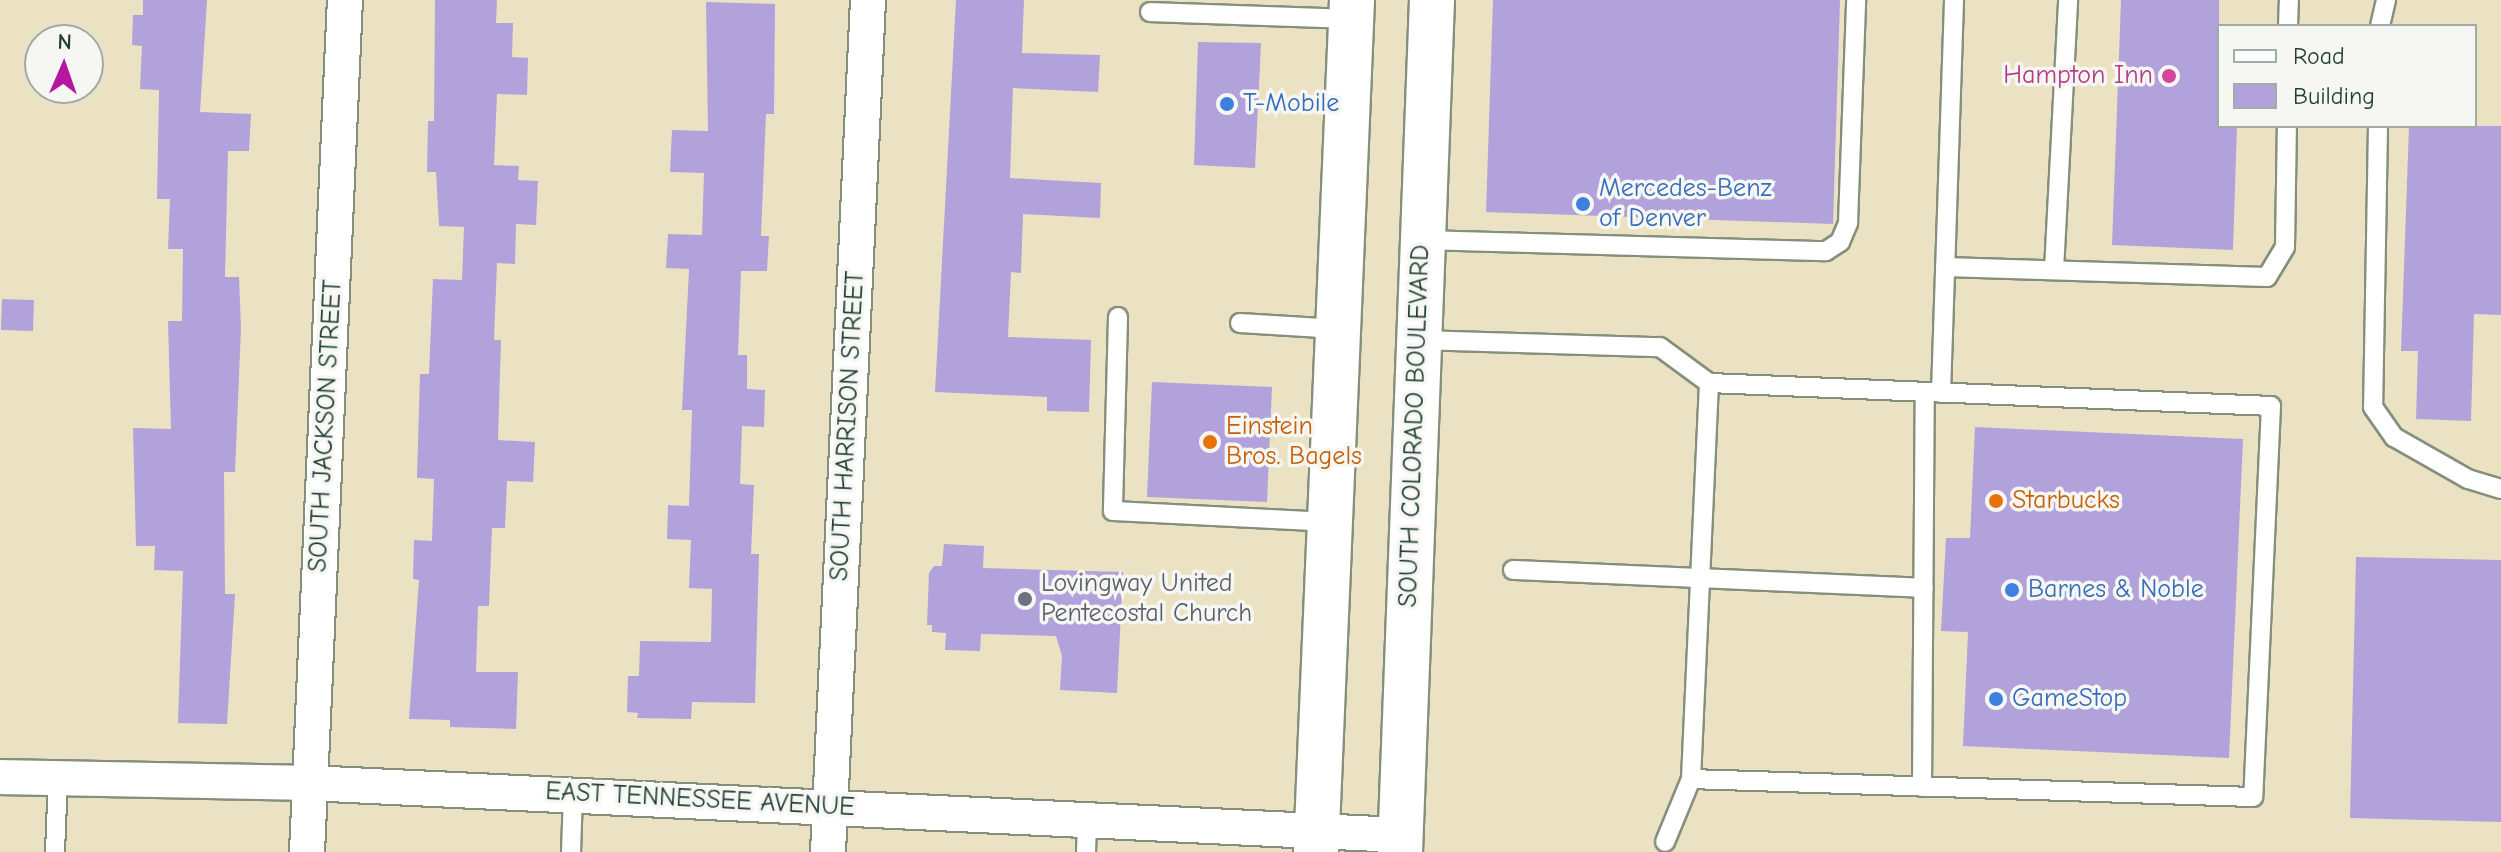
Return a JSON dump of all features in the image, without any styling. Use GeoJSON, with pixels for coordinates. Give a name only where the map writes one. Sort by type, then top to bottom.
{"type":"FeatureCollection","features":[{"type":"Feature","properties":{"kind":"main road","name":"SOUTH COLORADO BOULEVARD"},"geometry":{"type":"LineString","coordinates":[[1400,843],[1432,0]]}},
{"type":"Feature","properties":{"kind":"main road"},"geometry":{"type":"LineString","coordinates":[[1316,840],[1352,10]]}},
{"type":"Feature","properties":{"kind":"street","name":"SOUTH JACKSON STREET"},"geometry":{"type":"LineString","coordinates":[[307,852],[345,0]]}},
{"type":"Feature","properties":{"kind":"street","name":"SOUTH HARRISON STREET"},"geometry":{"type":"LineString","coordinates":[[828,852],[868,0]]}},
{"type":"Feature","properties":{"kind":"street","name":"EAST TENNESSEE AVENUE"},"geometry":{"type":"LineString","coordinates":[[0,777],[308,783],[1087,818],[1316,840],[1400,843]]}},
{"type":"Feature","properties":{"kind":"lane"},"geometry":{"type":"LineString","coordinates":[[1422,240],[1826,251],[1840,242],[1848,223],[1856,0]]}},
{"type":"Feature","properties":{"kind":"lane"},"geometry":{"type":"LineString","coordinates":[[1922,787],[1924,588],[1933,392],[1945,267],[1954,0]]}},
{"type":"Feature","properties":{"kind":"lane"},"geometry":{"type":"LineString","coordinates":[[2054,270],[2068,0]]}},
{"type":"Feature","properties":{"kind":"lane"},"geometry":{"type":"LineString","coordinates":[[2288,24],[2289,0]]}},
{"type":"Feature","properties":{"kind":"lane"},"geometry":{"type":"LineString","coordinates":[[2380,24],[2386,0]]}},
{"type":"Feature","properties":{"kind":"lane"},"geometry":{"type":"LineString","coordinates":[[1150,12],[1352,10]]}},
{"type":"Feature","properties":{"kind":"lane"},"geometry":{"type":"LineString","coordinates":[[1945,267],[2267,277],[2285,247],[2287,128]]}},
{"type":"Feature","properties":{"kind":"lane"},"geometry":{"type":"LineString","coordinates":[[2378,128],[2373,407],[2394,437],[2468,479],[2501,489]]}},
{"type":"Feature","properties":{"kind":"lane"},"geometry":{"type":"LineString","coordinates":[[1118,317],[1113,511],[1329,522]]}},
{"type":"Feature","properties":{"kind":"lane"},"geometry":{"type":"LineString","coordinates":[[1240,323],[1338,329]]}},
{"type":"Feature","properties":{"kind":"lane"},"geometry":{"type":"LineString","coordinates":[[1418,340],[1660,347],[1709,383],[2271,406],[2253,797],[1691,779]]}},
{"type":"Feature","properties":{"kind":"lane"},"geometry":{"type":"LineString","coordinates":[[1665,842],[1691,779],[1709,383]]}},
{"type":"Feature","properties":{"kind":"lane"},"geometry":{"type":"LineString","coordinates":[[1513,570],[1924,588]]}},
{"type":"Feature","properties":{"kind":"lane"},"geometry":{"type":"LineString","coordinates":[[55,852],[58,778]]}},
{"type":"Feature","properties":{"kind":"lane"},"geometry":{"type":"LineString","coordinates":[[571,852],[573,795]]}},
{"type":"Feature","properties":{"kind":"lane"},"geometry":{"type":"LineString","coordinates":[[1086,852],[1087,818]]}},
{"type":"Feature","properties":{"kind":"building"},"geometry":{"type":"Polygon","coordinates":[[[143,0],[207,0],[200,112],[251,114],[249,151],[228,151],[225,277],[239,277],[241,328],[235,472],[224,472],[225,594],[235,594],[227,724],[178,723],[183,571],[154,570],[155,546],[136,546],[133,428],[171,429],[168,321],[182,321],[183,249],[168,249],[170,199],[157,199],[159,90],[140,89],[142,46],[132,45],[133,15],[143,15],[143,0]]]}},
{"type":"Feature","properties":{"kind":"building"},"geometry":{"type":"Polygon","coordinates":[[[435,0],[497,0],[496,23],[513,23],[512,57],[528,58],[527,95],[497,94],[494,165],[519,166],[518,180],[538,181],[536,225],[516,224],[515,264],[497,263],[494,340],[501,340],[498,440],[535,442],[533,482],[507,481],[505,528],[492,528],[489,606],[478,606],[476,672],[518,672],[516,729],[450,727],[450,720],[409,719],[419,580],[413,579],[414,540],[432,541],[434,479],[417,478],[420,374],[429,374],[433,279],[462,280],[464,227],[439,226],[436,172],[427,172],[428,121],[434,121],[435,0]]]}},
{"type":"Feature","properties":{"kind":"building"},"geometry":{"type":"Polygon","coordinates":[[[956,0],[1024,0],[1022,53],[1100,55],[1098,92],[1013,88],[1010,178],[1101,183],[1100,218],[1023,214],[1021,273],[1011,272],[1008,337],[1091,340],[1089,412],[1047,411],[1047,397],[935,392],[956,0]]]}},
{"type":"Feature","properties":{"kind":"building"},"geometry":{"type":"Polygon","coordinates":[[[1493,0],[1840,0],[1833,224],[1486,212],[1493,0]]]}},
{"type":"Feature","properties":{"kind":"building","name":"Hampton Inn"},"geometry":{"type":"Polygon","coordinates":[[[2121,0],[2219,0],[2217,128],[2237,128],[2233,250],[2112,245],[2121,0]]]}},
{"type":"Feature","properties":{"kind":"building"},"geometry":{"type":"Polygon","coordinates":[[[706,2],[775,4],[774,114],[766,114],[761,236],[769,236],[767,271],[741,271],[738,355],[747,355],[747,389],[765,390],[764,427],[742,426],[740,484],[754,485],[751,554],[759,554],[755,703],[692,702],[691,719],[637,718],[638,713],[627,712],[628,676],[639,676],[640,641],[711,642],[712,589],[689,588],[691,540],[667,539],[668,505],[689,506],[692,410],[682,410],[689,269],[666,268],[668,234],[702,235],[704,173],[670,172],[672,130],[708,131],[706,2]]]}},
{"type":"Feature","properties":{"kind":"building","name":"T-Mobile"},"geometry":{"type":"Polygon","coordinates":[[[1198,42],[1261,43],[1255,168],[1194,165],[1198,42]]]}},
{"type":"Feature","properties":{"kind":"building"},"geometry":{"type":"Polygon","coordinates":[[[2501,126],[2501,315],[2474,314],[2471,421],[2416,419],[2418,351],[2401,351],[2409,128],[2501,126]]]}},
{"type":"Feature","properties":{"kind":"building"},"geometry":{"type":"Polygon","coordinates":[[[2,299],[34,300],[33,331],[1,330],[2,299]]]}},
{"type":"Feature","properties":{"kind":"building"},"geometry":{"type":"Polygon","coordinates":[[[1152,382],[1272,387],[1267,502],[1147,497],[1152,382]]]}},
{"type":"Feature","properties":{"kind":"building"},"geometry":{"type":"Polygon","coordinates":[[[1975,427],[2243,439],[2229,758],[1963,746],[1968,632],[1941,631],[1946,538],[1970,538],[1975,427]]]}},
{"type":"Feature","properties":{"kind":"building","name":"Lovingway United Pentecostal Church"},"geometry":{"type":"Polygon","coordinates":[[[944,544],[984,546],[983,568],[1123,572],[1117,693],[1060,690],[1062,656],[1056,636],[981,634],[980,651],[945,650],[946,633],[932,632],[932,625],[927,625],[929,573],[934,566],[942,566],[944,544]]]}},
{"type":"Feature","properties":{"kind":"building"},"geometry":{"type":"Polygon","coordinates":[[[2356,557],[2501,560],[2501,822],[2350,818],[2356,557]]]}},
{"type":"Feature","properties":{"kind":"place","name":"Hampton Inn"},"geometry":{"type":"Point","coordinates":[2169,76]}},
{"type":"Feature","properties":{"kind":"place","name":"T-Mobile"},"geometry":{"type":"Point","coordinates":[1227,104]}},
{"type":"Feature","properties":{"kind":"place","name":"Mercedes-Benz of Denver"},"geometry":{"type":"Point","coordinates":[1583,204]}},
{"type":"Feature","properties":{"kind":"place","name":"Einstein Bros. Bagels"},"geometry":{"type":"Point","coordinates":[1210,442]}},
{"type":"Feature","properties":{"kind":"place","name":"Starbucks"},"geometry":{"type":"Point","coordinates":[1996,501]}},
{"type":"Feature","properties":{"kind":"place","name":"Barnes & Noble"},"geometry":{"type":"Point","coordinates":[2012,590]}},
{"type":"Feature","properties":{"kind":"place","name":"Lovingway United Pentecostal Church"},"geometry":{"type":"Point","coordinates":[1025,599]}},
{"type":"Feature","properties":{"kind":"place","name":"GameStop"},"geometry":{"type":"Point","coordinates":[1996,699]}}]}
